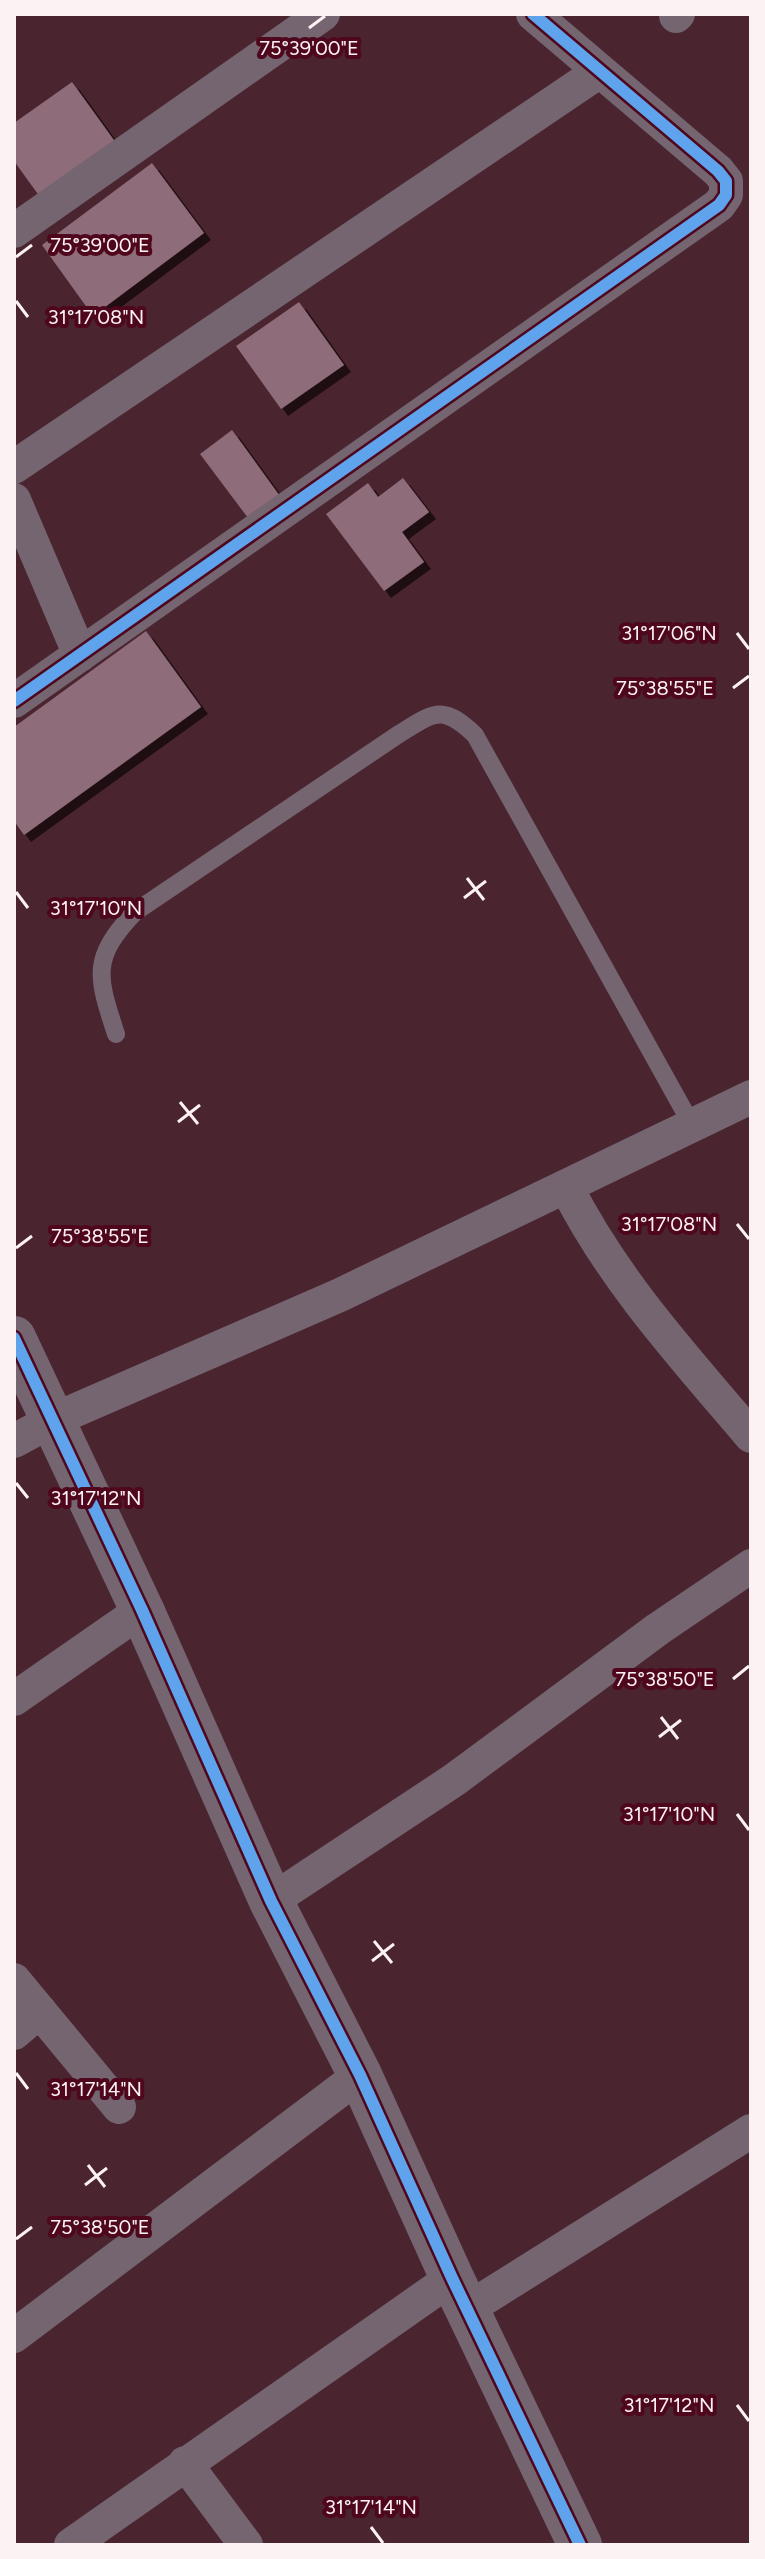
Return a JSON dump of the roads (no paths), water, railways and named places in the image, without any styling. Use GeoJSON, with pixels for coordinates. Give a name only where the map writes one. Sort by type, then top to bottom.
{"type":"FeatureCollection","features":[{"type":"Feature","properties":{"kind":"street"},"geometry":{"type":"LineString","coordinates":[[14,231],[323,14]]}},
{"type":"Feature","properties":{"kind":"street"},"geometry":{"type":"LineString","coordinates":[[14,701],[719,205],[726,195],[726,181],[718,171],[533,14]]}},
{"type":"Feature","properties":{"kind":"street"},"geometry":{"type":"LineString","coordinates":[[14,467],[600,71]]}},
{"type":"Feature","properties":{"kind":"street"},"geometry":{"type":"LineString","coordinates":[[14,500],[80,655]]}},
{"type":"Feature","properties":{"kind":"street"},"geometry":{"type":"LineString","coordinates":[[14,1441],[53,1420],[340,1295],[751,1097]]}},
{"type":"Feature","properties":{"kind":"street"},"geometry":{"type":"LineString","coordinates":[[567,1188],[589,1232],[622,1278],[751,1436]]}},
{"type":"Feature","properties":{"kind":"street"},"geometry":{"type":"LineString","coordinates":[[14,1338],[142,1610],[271,1901],[360,2075],[580,2545]]}},
{"type":"Feature","properties":{"kind":"street"},"geometry":{"type":"LineString","coordinates":[[271,1901],[454,1780],[658,1629],[751,1566]]}},
{"type":"Feature","properties":{"kind":"street"},"geometry":{"type":"LineString","coordinates":[[14,1699],[142,1610]]}},
{"type":"Feature","properties":{"kind":"street"},"geometry":{"type":"LineString","coordinates":[[14,1980],[119,2107]]}},
{"type":"Feature","properties":{"kind":"street"},"geometry":{"type":"LineString","coordinates":[[14,2033],[40,2011]]}},
{"type":"Feature","properties":{"kind":"street"},"geometry":{"type":"LineString","coordinates":[[14,2336],[360,2075]]}},
{"type":"Feature","properties":{"kind":"street"},"geometry":{"type":"LineString","coordinates":[[71,2545],[185,2463],[460,2293],[751,2131]]}},
{"type":"Feature","properties":{"kind":"street"},"geometry":{"type":"LineString","coordinates":[[185,2463],[246,2545]]}},
{"type":"Feature","properties":{"kind":"lane"},"geometry":{"type":"LineString","coordinates":[[116,1034],[101,987],[99,968],[114,934],[135,912],[399,734],[429,716],[443,712],[457,718],[475,735],[693,1127]]}}]}
